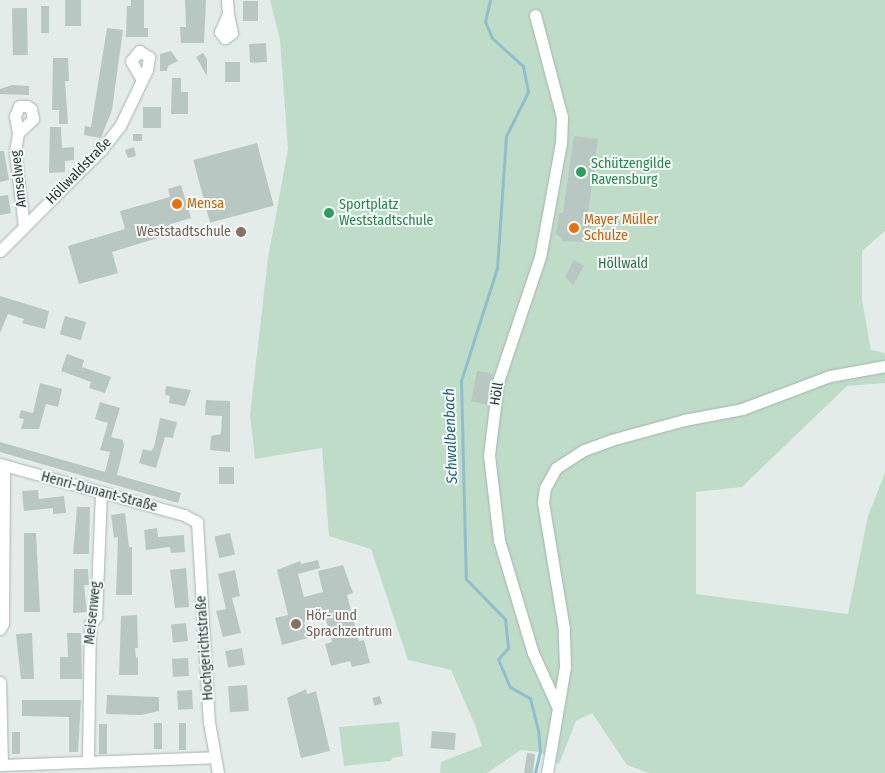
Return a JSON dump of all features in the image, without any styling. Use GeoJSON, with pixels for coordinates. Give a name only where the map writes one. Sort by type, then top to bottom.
{"type":"FeatureCollection","features":[{"type":"Feature","properties":{"kind":"street"},"geometry":{"type":"LineString","coordinates":[[227,0],[228,14]]}},
{"type":"Feature","properties":{"kind":"street","name":"Höll"},"geometry":{"type":"LineString","coordinates":[[535,16],[562,117],[561,143],[540,257],[498,382],[489,455],[499,540],[532,653],[557,706]]}},
{"type":"Feature","properties":{"kind":"street","name":"Höllwaldstraße"},"geometry":{"type":"LineString","coordinates":[[0,251],[116,132],[142,80]]}},
{"type":"Feature","properties":{"kind":"street","name":"Amselweg"},"geometry":{"type":"LineString","coordinates":[[18,133],[15,153],[24,226]]}},
{"type":"Feature","properties":{"kind":"street"},"geometry":{"type":"LineString","coordinates":[[547,773],[565,667],[564,629],[543,502],[545,488],[556,468],[584,450],[611,440],[684,420],[742,409],[830,376],[885,366]]}},
{"type":"Feature","properties":{"kind":"street"},"geometry":{"type":"LineString","coordinates":[[0,629],[3,623],[2,464]]}},
{"type":"Feature","properties":{"kind":"street","name":"Henri-Dunant-Straße"},"geometry":{"type":"LineString","coordinates":[[2,464],[101,494],[184,514],[196,522]]}},
{"type":"Feature","properties":{"kind":"street","name":"Meisenweg"},"geometry":{"type":"LineString","coordinates":[[88,761],[90,624],[96,617],[101,494]]}},
{"type":"Feature","properties":{"kind":"street","name":"Hochgerichtstraße"},"geometry":{"type":"LineString","coordinates":[[196,522],[209,722],[218,773]]}},
{"type":"Feature","properties":{"kind":"street"},"geometry":{"type":"LineString","coordinates":[[0,682],[5,767],[88,761],[215,757]]}},
{"type":"Feature","properties":{"kind":"green space","name":"Höllwald"},"geometry":{"type":"Polygon","coordinates":[[[270,0],[885,0],[885,231],[862,251],[862,300],[871,350],[885,353],[885,383],[847,386],[742,487],[696,492],[696,594],[848,614],[868,516],[885,473],[885,773],[649,773],[627,765],[592,713],[576,721],[559,764],[540,752],[521,750],[487,773],[440,773],[441,762],[482,746],[475,725],[451,670],[408,660],[371,549],[329,536],[322,448],[255,459],[250,415],[268,258],[288,149],[280,40],[270,0]]]}},
{"type":"Feature","properties":{"kind":"green space"},"geometry":{"type":"Polygon","coordinates":[[[399,722],[403,756],[392,758],[391,761],[344,766],[339,727],[399,722]]]}},
{"type":"Feature","properties":{"kind":"building"},"geometry":{"type":"Polygon","coordinates":[[[65,0],[81,0],[81,26],[65,26],[65,0]]]}},
{"type":"Feature","properties":{"kind":"building"},"geometry":{"type":"Polygon","coordinates":[[[131,0],[144,0],[144,28],[148,28],[148,37],[126,37],[127,6],[131,6],[131,0]]]}},
{"type":"Feature","properties":{"kind":"building"},"geometry":{"type":"Polygon","coordinates":[[[185,0],[206,0],[204,43],[181,43],[180,27],[186,27],[185,0]]]}},
{"type":"Feature","properties":{"kind":"building"},"geometry":{"type":"Polygon","coordinates":[[[243,1],[258,1],[258,21],[243,21],[243,1]]]}},
{"type":"Feature","properties":{"kind":"building"},"geometry":{"type":"Polygon","coordinates":[[[41,6],[49,6],[49,33],[41,33],[41,6]]]}},
{"type":"Feature","properties":{"kind":"building"},"geometry":{"type":"Polygon","coordinates":[[[12,8],[27,8],[28,55],[13,55],[12,8]]]}},
{"type":"Feature","properties":{"kind":"building"},"geometry":{"type":"Polygon","coordinates":[[[107,28],[123,30],[112,110],[101,138],[84,135],[85,126],[91,127],[107,28]]]}},
{"type":"Feature","properties":{"kind":"building"},"geometry":{"type":"Polygon","coordinates":[[[266,43],[267,62],[250,63],[249,44],[266,43]]]}},
{"type":"Feature","properties":{"kind":"building"},"geometry":{"type":"Polygon","coordinates":[[[171,51],[178,61],[168,66],[167,71],[160,71],[160,54],[171,51]]]}},
{"type":"Feature","properties":{"kind":"building"},"geometry":{"type":"Polygon","coordinates":[[[203,53],[207,59],[207,76],[196,57],[203,53]]]}},
{"type":"Feature","properties":{"kind":"building"},"geometry":{"type":"Polygon","coordinates":[[[53,58],[68,58],[69,81],[65,81],[68,124],[59,124],[59,110],[52,110],[53,58]]]}},
{"type":"Feature","properties":{"kind":"building"},"geometry":{"type":"Polygon","coordinates":[[[225,62],[240,62],[240,82],[225,82],[225,62]]]}},
{"type":"Feature","properties":{"kind":"building"},"geometry":{"type":"Polygon","coordinates":[[[172,78],[181,78],[181,92],[188,92],[188,114],[171,114],[172,78]]]}},
{"type":"Feature","properties":{"kind":"building"},"geometry":{"type":"Polygon","coordinates":[[[12,85],[29,86],[29,95],[0,94],[0,89],[12,85]]]}},
{"type":"Feature","properties":{"kind":"building"},"geometry":{"type":"Polygon","coordinates":[[[143,107],[161,107],[161,128],[143,128],[143,107]]]}},
{"type":"Feature","properties":{"kind":"building"},"geometry":{"type":"Polygon","coordinates":[[[50,127],[61,127],[62,148],[74,147],[74,160],[65,161],[65,172],[49,173],[50,127]]]}},
{"type":"Feature","properties":{"kind":"building"},"geometry":{"type":"Polygon","coordinates":[[[133,134],[142,134],[142,141],[133,141],[133,134]]]}},
{"type":"Feature","properties":{"kind":"building","name":"Schützengilde Ravensburg"},"geometry":{"type":"Polygon","coordinates":[[[574,136],[598,139],[587,222],[592,222],[589,242],[561,241],[562,238],[556,234],[559,213],[563,213],[574,136]]]}},
{"type":"Feature","properties":{"kind":"building"},"geometry":{"type":"Polygon","coordinates":[[[257,143],[274,206],[210,223],[193,160],[257,143]]]}},
{"type":"Feature","properties":{"kind":"building"},"geometry":{"type":"Polygon","coordinates":[[[134,147],[136,156],[128,158],[125,150],[134,147]]]}},
{"type":"Feature","properties":{"kind":"building"},"geometry":{"type":"Polygon","coordinates":[[[0,151],[4,151],[9,180],[0,182],[0,151]]]}},
{"type":"Feature","properties":{"kind":"building"},"geometry":{"type":"Polygon","coordinates":[[[181,185],[191,218],[171,224],[174,233],[112,252],[118,273],[79,284],[68,246],[125,229],[120,211],[170,197],[168,189],[181,185]]]}},
{"type":"Feature","properties":{"kind":"building"},"geometry":{"type":"Polygon","coordinates":[[[8,195],[11,213],[0,215],[0,196],[8,195]]]}},
{"type":"Feature","properties":{"kind":"building"},"geometry":{"type":"Polygon","coordinates":[[[574,260],[584,266],[573,285],[565,277],[574,260]]]}},
{"type":"Feature","properties":{"kind":"building"},"geometry":{"type":"Polygon","coordinates":[[[0,296],[49,311],[45,329],[22,323],[24,319],[8,314],[0,333],[0,296]]]}},
{"type":"Feature","properties":{"kind":"building"},"geometry":{"type":"Polygon","coordinates":[[[65,316],[86,322],[81,340],[60,334],[65,316]]]}},
{"type":"Feature","properties":{"kind":"building"},"geometry":{"type":"Polygon","coordinates":[[[67,354],[84,360],[82,367],[111,377],[105,393],[89,388],[91,382],[61,371],[67,354]]]}},
{"type":"Feature","properties":{"kind":"building"},"geometry":{"type":"Polygon","coordinates":[[[477,371],[493,374],[487,404],[471,401],[477,371]]]}},
{"type":"Feature","properties":{"kind":"building"},"geometry":{"type":"Polygon","coordinates":[[[40,383],[62,389],[58,407],[46,404],[39,429],[21,429],[24,419],[19,418],[21,410],[33,413],[40,383]]]}},
{"type":"Feature","properties":{"kind":"building"},"geometry":{"type":"Polygon","coordinates":[[[166,386],[191,390],[185,406],[169,403],[170,396],[165,395],[166,386]]]}},
{"type":"Feature","properties":{"kind":"building"},"geometry":{"type":"Polygon","coordinates":[[[206,400],[230,401],[230,452],[210,450],[211,436],[221,434],[222,416],[205,415],[206,400]]]}},
{"type":"Feature","properties":{"kind":"building"},"geometry":{"type":"Polygon","coordinates":[[[100,402],[120,408],[111,437],[123,440],[124,446],[117,475],[181,493],[178,503],[0,452],[0,442],[105,472],[110,452],[100,450],[108,423],[95,419],[100,402]]]}},
{"type":"Feature","properties":{"kind":"building"},"geometry":{"type":"Polygon","coordinates":[[[160,418],[177,422],[173,438],[165,437],[156,468],[139,463],[143,449],[151,451],[154,447],[160,418]]]}},
{"type":"Feature","properties":{"kind":"building"},"geometry":{"type":"Polygon","coordinates":[[[219,467],[234,467],[234,484],[219,484],[219,467]]]}},
{"type":"Feature","properties":{"kind":"building"},"geometry":{"type":"Polygon","coordinates":[[[38,490],[39,499],[64,496],[66,513],[53,514],[53,508],[24,511],[22,491],[38,490]]]}},
{"type":"Feature","properties":{"kind":"building"},"geometry":{"type":"Polygon","coordinates":[[[77,507],[90,507],[89,554],[73,554],[77,507]]]}},
{"type":"Feature","properties":{"kind":"building"},"geometry":{"type":"Polygon","coordinates":[[[125,513],[129,547],[132,547],[132,595],[116,595],[118,537],[114,538],[111,515],[125,513]]]}},
{"type":"Feature","properties":{"kind":"building"},"geometry":{"type":"Polygon","coordinates":[[[157,528],[158,537],[184,535],[185,552],[171,553],[170,547],[146,550],[144,530],[157,528]]]}},
{"type":"Feature","properties":{"kind":"building"},"geometry":{"type":"Polygon","coordinates":[[[24,533],[36,533],[40,612],[24,612],[24,533]]]}},
{"type":"Feature","properties":{"kind":"building"},"geometry":{"type":"Polygon","coordinates":[[[230,533],[235,554],[219,558],[214,537],[230,533]]]}},
{"type":"Feature","properties":{"kind":"building"},"geometry":{"type":"Polygon","coordinates":[[[318,560],[320,568],[298,574],[304,597],[323,592],[318,571],[343,565],[353,593],[347,595],[359,641],[364,640],[370,663],[352,667],[350,661],[331,666],[325,644],[332,642],[325,617],[304,622],[308,638],[282,645],[275,618],[288,615],[277,570],[300,561],[301,564],[318,560]]]}},
{"type":"Feature","properties":{"kind":"building"},"geometry":{"type":"Polygon","coordinates":[[[186,568],[189,607],[175,608],[170,570],[186,568]]]}},
{"type":"Feature","properties":{"kind":"building"},"geometry":{"type":"Polygon","coordinates":[[[74,569],[88,569],[89,585],[84,585],[87,612],[73,613],[74,569]]]}},
{"type":"Feature","properties":{"kind":"building"},"geometry":{"type":"Polygon","coordinates":[[[235,570],[240,596],[232,598],[241,633],[223,637],[216,611],[226,609],[218,574],[235,570]]]}},
{"type":"Feature","properties":{"kind":"building"},"geometry":{"type":"Polygon","coordinates":[[[137,615],[138,648],[135,648],[136,658],[138,657],[138,675],[119,675],[121,616],[137,615]]]}},
{"type":"Feature","properties":{"kind":"building"},"geometry":{"type":"Polygon","coordinates":[[[186,623],[188,641],[173,642],[171,625],[186,623]]]}},
{"type":"Feature","properties":{"kind":"building"},"geometry":{"type":"Polygon","coordinates":[[[32,633],[34,679],[21,679],[16,634],[32,633]]]}},
{"type":"Feature","properties":{"kind":"building"},"geometry":{"type":"Polygon","coordinates":[[[67,633],[81,633],[82,679],[60,679],[60,657],[68,657],[67,633]]]}},
{"type":"Feature","properties":{"kind":"building"},"geometry":{"type":"Polygon","coordinates":[[[242,648],[245,665],[228,668],[225,651],[242,648]]]}},
{"type":"Feature","properties":{"kind":"building"},"geometry":{"type":"Polygon","coordinates":[[[188,658],[189,676],[173,677],[172,659],[188,658]]]}},
{"type":"Feature","properties":{"kind":"building"},"geometry":{"type":"Polygon","coordinates":[[[247,685],[249,711],[230,712],[228,686],[247,685]]]}},
{"type":"Feature","properties":{"kind":"building"},"geometry":{"type":"Polygon","coordinates":[[[306,689],[307,694],[316,691],[330,751],[301,758],[287,698],[306,689]]]}},
{"type":"Feature","properties":{"kind":"building"},"geometry":{"type":"Polygon","coordinates":[[[192,690],[193,709],[178,710],[177,691],[192,690]]]}},
{"type":"Feature","properties":{"kind":"building"},"geometry":{"type":"Polygon","coordinates":[[[107,695],[159,697],[159,711],[141,715],[106,714],[107,695]]]}},
{"type":"Feature","properties":{"kind":"building"},"geometry":{"type":"Polygon","coordinates":[[[380,696],[382,704],[374,706],[372,698],[380,696]]]}},
{"type":"Feature","properties":{"kind":"building"},"geometry":{"type":"Polygon","coordinates":[[[22,700],[81,700],[78,752],[69,752],[69,717],[22,716],[22,700]]]}},
{"type":"Feature","properties":{"kind":"building"},"geometry":{"type":"Polygon","coordinates":[[[154,723],[162,723],[162,749],[154,749],[154,723]]]}},
{"type":"Feature","properties":{"kind":"building"},"geometry":{"type":"Polygon","coordinates":[[[179,723],[186,723],[186,750],[179,750],[179,723]]]}},
{"type":"Feature","properties":{"kind":"building"},"geometry":{"type":"Polygon","coordinates":[[[99,724],[107,724],[107,754],[99,754],[99,724]]]}},
{"type":"Feature","properties":{"kind":"building"},"geometry":{"type":"Polygon","coordinates":[[[432,731],[456,733],[454,750],[431,748],[432,731]]]}},
{"type":"Feature","properties":{"kind":"building"},"geometry":{"type":"Polygon","coordinates":[[[12,732],[20,732],[20,754],[12,754],[12,732]]]}},
{"type":"Feature","properties":{"kind":"building"},"geometry":{"type":"Polygon","coordinates":[[[527,753],[535,754],[533,773],[524,773],[527,753]]]}},
{"type":"Feature","properties":{"kind":"waterway","name":"Schwalbenbach"},"geometry":{"type":"LineString","coordinates":[[490,0],[485,21],[492,38],[523,66],[528,92],[506,136],[497,268],[461,381],[466,579],[505,619],[508,648],[498,659],[510,687],[530,698],[538,729],[540,751],[535,773]]}},
{"type":"Feature","properties":{"kind":"place","name":"Schützengilde Ravensburg"},"geometry":{"type":"Point","coordinates":[581,172]}},
{"type":"Feature","properties":{"kind":"place","name":"Mensa"},"geometry":{"type":"Point","coordinates":[177,204]}},
{"type":"Feature","properties":{"kind":"place","name":"Sportplatz Weststadtschule"},"geometry":{"type":"Point","coordinates":[329,213]}},
{"type":"Feature","properties":{"kind":"place","name":"Mayer Müller Schulze"},"geometry":{"type":"Point","coordinates":[574,228]}},
{"type":"Feature","properties":{"kind":"place","name":"Weststadtschule"},"geometry":{"type":"Point","coordinates":[241,232]}},
{"type":"Feature","properties":{"kind":"place","name":"Hör- und Sprachzentrum"},"geometry":{"type":"Point","coordinates":[296,624]}}]}
